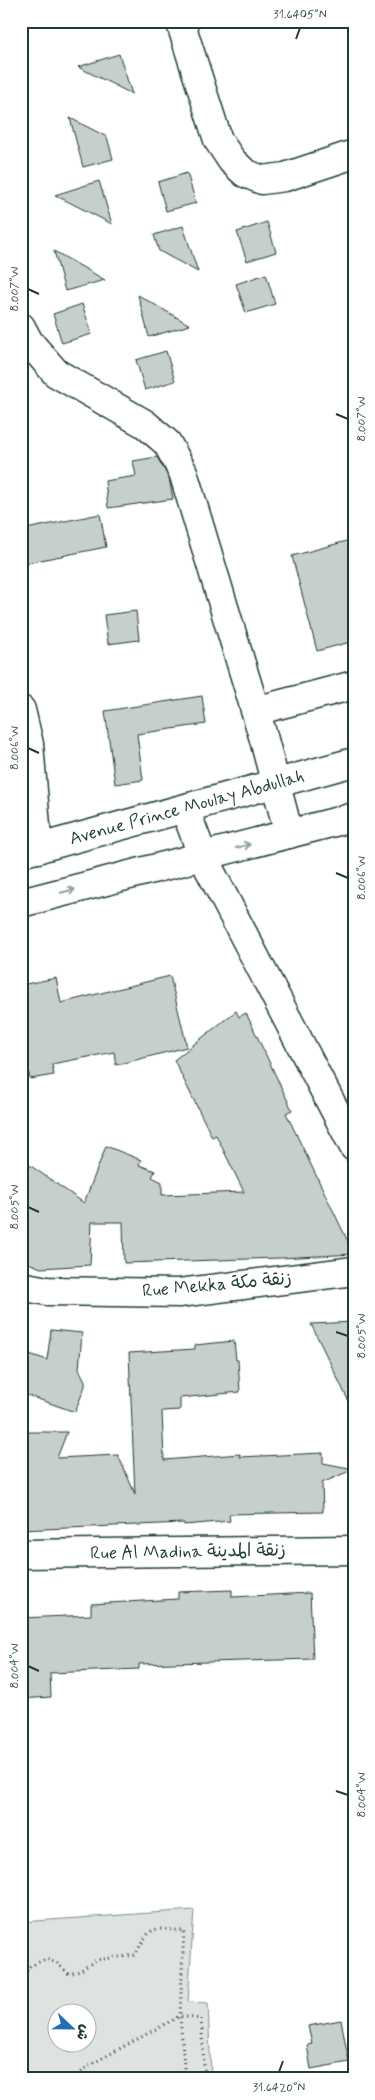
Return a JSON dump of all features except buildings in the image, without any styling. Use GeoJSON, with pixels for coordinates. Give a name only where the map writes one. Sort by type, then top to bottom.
{"type":"FeatureCollection","features":[{"type":"Feature","properties":{"kind":"street"},"geometry":{"type":"LineString","coordinates":[[180,21],[218,140],[232,161],[245,173],[262,180],[285,177],[354,154]]}},
{"type":"Feature","properties":{"kind":"street"},"geometry":{"type":"LineString","coordinates":[[21,327],[29,342],[56,373],[145,424],[167,443],[183,472],[256,711],[290,834]]}},
{"type":"Feature","properties":{"kind":"street"},"geometry":{"type":"LineString","coordinates":[[256,711],[354,685]]}},
{"type":"Feature","properties":{"kind":"street"},"geometry":{"type":"LineString","coordinates":[[21,710],[29,744],[30,851]]}},
{"type":"Feature","properties":{"kind":"street","name":"Avenue Prince Moulay Abdullah"},"geometry":{"type":"LineString","coordinates":[[30,851],[354,762]]}},
{"type":"Feature","properties":{"kind":"street"},"geometry":{"type":"LineString","coordinates":[[185,809],[202,857],[354,1147]]}},
{"type":"Feature","properties":{"kind":"street"},"geometry":{"type":"LineString","coordinates":[[21,903],[354,817]]}},
{"type":"Feature","properties":{"kind":"street","name":"Rue Mekka زنقة مكة"},"geometry":{"type":"LineString","coordinates":[[21,1286],[47,1291],[179,1293],[354,1270]]}},
{"type":"Feature","properties":{"kind":"street","name":"Rue Al Madina زنقة المدينة"},"geometry":{"type":"LineString","coordinates":[[21,1554],[354,1550]]}},
{"type":"Feature","properties":{"kind":"path"},"geometry":{"type":"LineString","coordinates":[[21,1979],[30,1966],[46,1959],[57,1963],[69,1974],[80,1971],[96,1960],[136,1955],[148,1932],[156,1928],[184,1931],[180,2016],[185,2079]]}},
{"type":"Feature","properties":{"kind":"path"},"geometry":{"type":"LineString","coordinates":[[74,2079],[88,2066],[180,2016],[201,2019],[206,2079]]}},
{"type":"Feature","properties":{"kind":"shaded area"},"geometry":{"type":"Polygon","coordinates":[[[194,1910],[188,2002],[208,2003],[211,2079],[21,2079],[21,1922],[194,1910]]]}}]}
